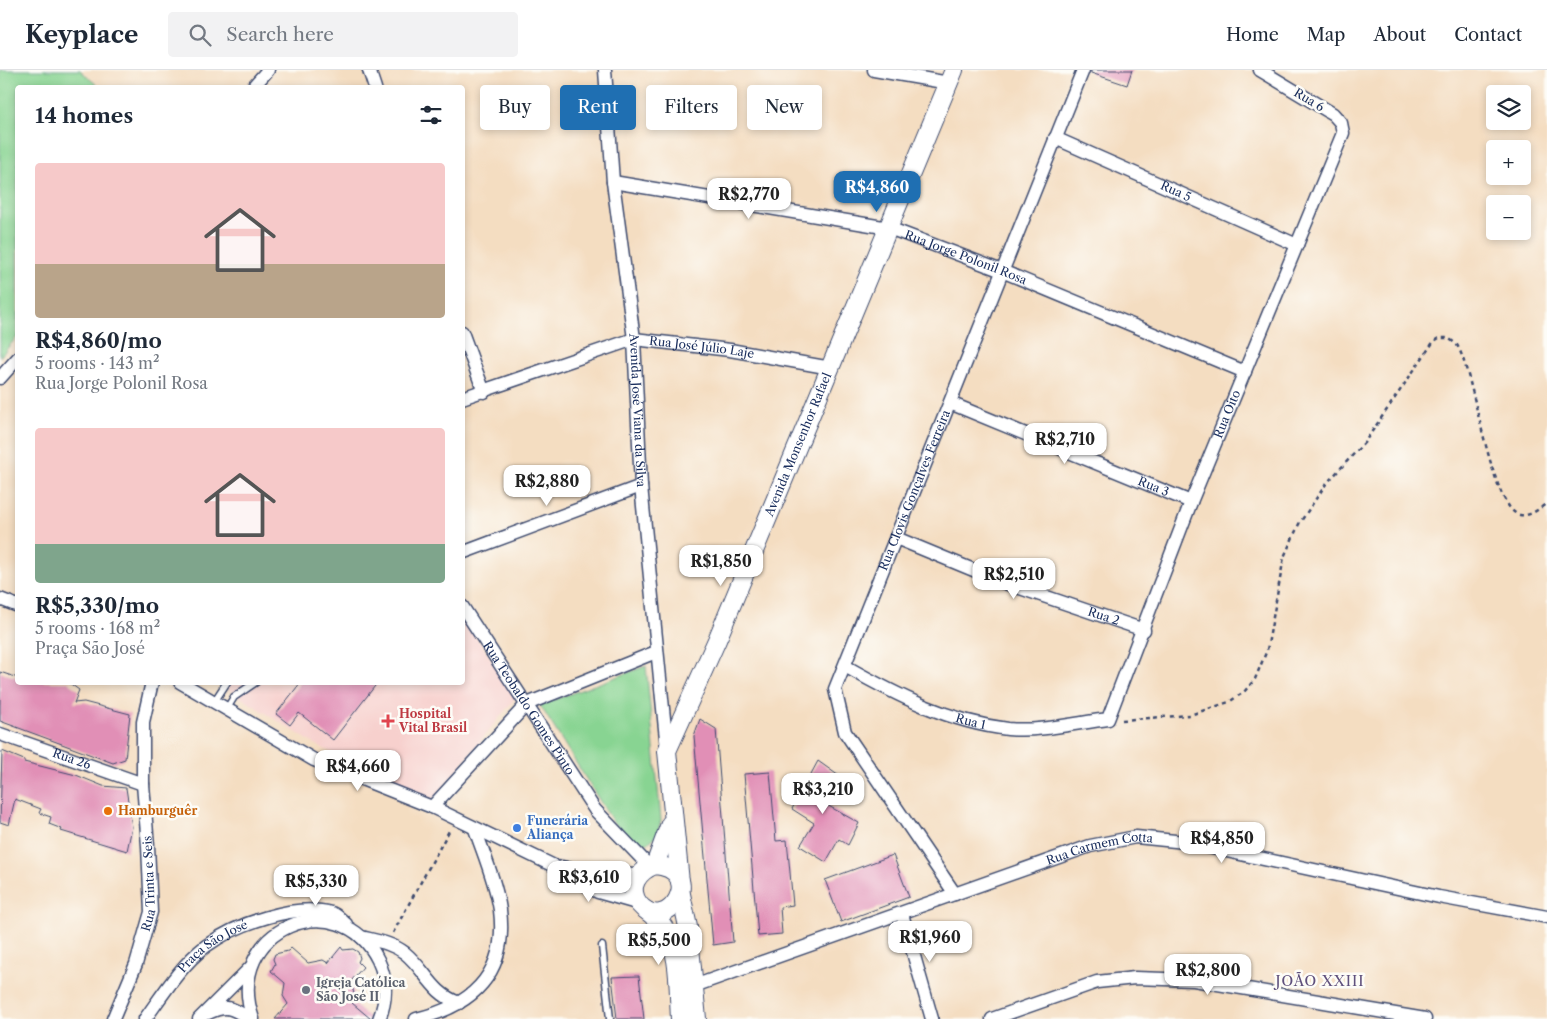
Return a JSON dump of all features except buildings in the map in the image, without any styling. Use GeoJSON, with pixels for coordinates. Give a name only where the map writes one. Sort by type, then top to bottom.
{"type":"FeatureCollection","features":[{"type":"Feature","properties":{"kind":"main road","name":"Avenida Monsenhor Rafael"},"geometry":{"type":"LineString","coordinates":[[697,1019],[688,927],[680,888],[667,751],[717,640],[952,76]]}},
{"type":"Feature","properties":{"kind":"main road"},"geometry":{"type":"LineString","coordinates":[[672,815],[667,836],[634,890],[642,907],[663,926],[670,939],[674,955],[680,1019]]}},
{"type":"Feature","properties":{"kind":"main road"},"geometry":{"type":"LineString","coordinates":[[642,907],[652,912],[667,911],[674,907],[680,888],[670,869],[648,869]]}},
{"type":"Feature","properties":{"kind":"street"},"geometry":{"type":"LineString","coordinates":[[255,85],[268,70]]}},
{"type":"Feature","properties":{"kind":"street"},"geometry":{"type":"LineString","coordinates":[[369,70],[374,85]]}},
{"type":"Feature","properties":{"kind":"street","name":"Avenida José Viana da Silva"},"geometry":{"type":"LineString","coordinates":[[604,70],[613,182],[634,339],[641,486],[667,751]]}},
{"type":"Feature","properties":{"kind":"street"},"geometry":{"type":"LineString","coordinates":[[874,70],[952,76]]}},
{"type":"Feature","properties":{"kind":"street","name":"Rua Clovis Gonçalves Ferreira"},"geometry":{"type":"LineString","coordinates":[[955,894],[846,732],[835,689],[1083,70]]}},
{"type":"Feature","properties":{"kind":"street","name":"Rua 6"},"geometry":{"type":"LineString","coordinates":[[1260,70],[1333,114]]}},
{"type":"Feature","properties":{"kind":"street","name":"Rua Oito"},"geometry":{"type":"LineString","coordinates":[[1108,719],[1144,630],[1191,502],[1343,133],[1341,123],[1333,114]]}},
{"type":"Feature","properties":{"kind":"street","name":"Rua 5"},"geometry":{"type":"LineString","coordinates":[[1055,138],[1297,245]]}},
{"type":"Feature","properties":{"kind":"street","name":"Rua Jorge Polonil Rosa"},"geometry":{"type":"LineString","coordinates":[[613,182],[889,228],[1002,271],[1245,372]]}},
{"type":"Feature","properties":{"kind":"street","name":"Rua José Júlio Laje"},"geometry":{"type":"LineString","coordinates":[[465,397],[634,339],[730,350],[831,368]]}},
{"type":"Feature","properties":{"kind":"street"},"geometry":{"type":"LineString","coordinates":[[465,340],[484,392]]}},
{"type":"Feature","properties":{"kind":"street"},"geometry":{"type":"LineString","coordinates":[[0,378],[15,366]]}},
{"type":"Feature","properties":{"kind":"street","name":"Rua 3"},"geometry":{"type":"LineString","coordinates":[[950,403],[1191,502]]}},
{"type":"Feature","properties":{"kind":"street"},"geometry":{"type":"LineString","coordinates":[[465,552],[641,486]]}},
{"type":"Feature","properties":{"kind":"street","name":"Rua 2"},"geometry":{"type":"LineString","coordinates":[[896,538],[1005,583],[1144,630]]}},
{"type":"Feature","properties":{"kind":"street"},"geometry":{"type":"LineString","coordinates":[[0,599],[15,605]]}},
{"type":"Feature","properties":{"kind":"street","name":"Rua Teobaldo Gomes Pinto"},"geometry":{"type":"LineString","coordinates":[[465,611],[595,810],[648,869]]}},
{"type":"Feature","properties":{"kind":"street"},"geometry":{"type":"LineString","coordinates":[[432,807],[526,704],[656,652]]}},
{"type":"Feature","properties":{"kind":"street","name":"Rua 1"},"geometry":{"type":"LineString","coordinates":[[844,666],[889,691],[952,717],[1009,729],[1045,727],[1108,719]]}},
{"type":"Feature","properties":{"kind":"street","name":"Rua Trinta e Seis"},"geometry":{"type":"LineString","coordinates":[[113,1019],[136,964],[151,912],[143,784],[143,722],[151,685]]}},
{"type":"Feature","properties":{"kind":"street"},"geometry":{"type":"LineString","coordinates":[[185,685],[314,760],[432,807],[554,866],[598,892],[642,907]]}},
{"type":"Feature","properties":{"kind":"street","name":"Rua 26"},"geometry":{"type":"LineString","coordinates":[[0,734],[143,784]]}},
{"type":"Feature","properties":{"kind":"street"},"geometry":{"type":"LineString","coordinates":[[416,1019],[438,1014],[475,993],[487,980],[494,964],[500,936],[500,910],[475,829]]}},
{"type":"Feature","properties":{"kind":"street","name":"Rua Carmem Cotta"},"geometry":{"type":"LineString","coordinates":[[694,986],[1090,846],[1136,837],[1186,842],[1439,897],[1547,917]]}},
{"type":"Feature","properties":{"kind":"street"},"geometry":{"type":"LineString","coordinates":[[554,866],[594,874],[648,869]]}},
{"type":"Feature","properties":{"kind":"street","name":"Praça São José"},"geometry":{"type":"LineString","coordinates":[[145,1019],[177,975],[206,946],[257,920],[298,910],[333,913],[374,952],[382,969],[385,988],[384,1007],[379,1019]]}},
{"type":"Feature","properties":{"kind":"street"},"geometry":{"type":"LineString","coordinates":[[902,914],[932,1019]]}},
{"type":"Feature","properties":{"kind":"street","name":"Praça São José"},"geometry":{"type":"LineString","coordinates":[[251,1019],[247,1004],[246,986],[250,968],[259,949],[275,933],[294,923],[316,920],[338,924],[359,936],[388,943],[406,954],[435,989],[448,999],[459,1003]]}},
{"type":"Feature","properties":{"kind":"street","name":"Praça São José"},"geometry":{"type":"LineString","coordinates":[[200,1018],[250,968]]}},
{"type":"Feature","properties":{"kind":"street"},"geometry":{"type":"LineString","coordinates":[[992,1019],[1097,982],[1135,978],[1194,980],[1426,1019]]}},
{"type":"Feature","properties":{"kind":"street","name":"Praça São José"},"geometry":{"type":"LineString","coordinates":[[200,1018],[222,1007],[230,1008],[251,1019]]}},
{"type":"Feature","properties":{"kind":"lane"},"geometry":{"type":"LineString","coordinates":[[214,702],[225,685]]}},
{"type":"Feature","properties":{"kind":"lane"},"geometry":{"type":"LineString","coordinates":[[226,710],[234,697],[252,685]]}},
{"type":"Feature","properties":{"kind":"lane"},"geometry":{"type":"LineString","coordinates":[[602,946],[610,1019]]}},
{"type":"Feature","properties":{"kind":"path"},"geometry":{"type":"LineString","coordinates":[[1108,719],[1132,720],[1190,715],[1230,702],[1244,692],[1255,679],[1266,650],[1284,557],[1299,524],[1326,484],[1364,443],[1421,359],[1439,338],[1448,338],[1457,345],[1468,376],[1495,478],[1505,502],[1520,516],[1532,513],[1547,503]]}},
{"type":"Feature","properties":{"kind":"path"},"geometry":{"type":"LineString","coordinates":[[388,943],[456,819]]}},
{"type":"Feature","properties":{"kind":"shaded area","name":"Hospital Vital Brasil"},"geometry":{"type":"Polygon","coordinates":[[[465,620],[516,697],[432,801],[316,745],[221,685],[465,685],[465,620]]]}},
{"type":"Feature","properties":{"kind":"green space"},"geometry":{"type":"Polygon","coordinates":[[[0,70],[80,70],[97,85],[15,85],[15,339],[0,357],[0,70]]]}},
{"type":"Feature","properties":{"kind":"green space"},"geometry":{"type":"Polygon","coordinates":[[[646,666],[661,820],[657,835],[647,844],[632,840],[613,822],[540,705],[646,666]]]}},
{"type":"Feature","properties":{"kind":"place","name":"Hospital Vital Brasil"},"geometry":{"type":"Point","coordinates":[388,721]}},
{"type":"Feature","properties":{"kind":"place","name":"Hamburguêr"},"geometry":{"type":"Point","coordinates":[108,811]}},
{"type":"Feature","properties":{"kind":"place","name":"Funerária Aliança"},"geometry":{"type":"Point","coordinates":[517,828]}},
{"type":"Feature","properties":{"kind":"place","name":"Igreja Católica São José II"},"geometry":{"type":"Point","coordinates":[306,990]}},
{"type":"Feature","properties":{"kind":"district","name":"JOÃO XXIII"},"geometry":{"type":"Point","coordinates":[1320,981]}}]}
